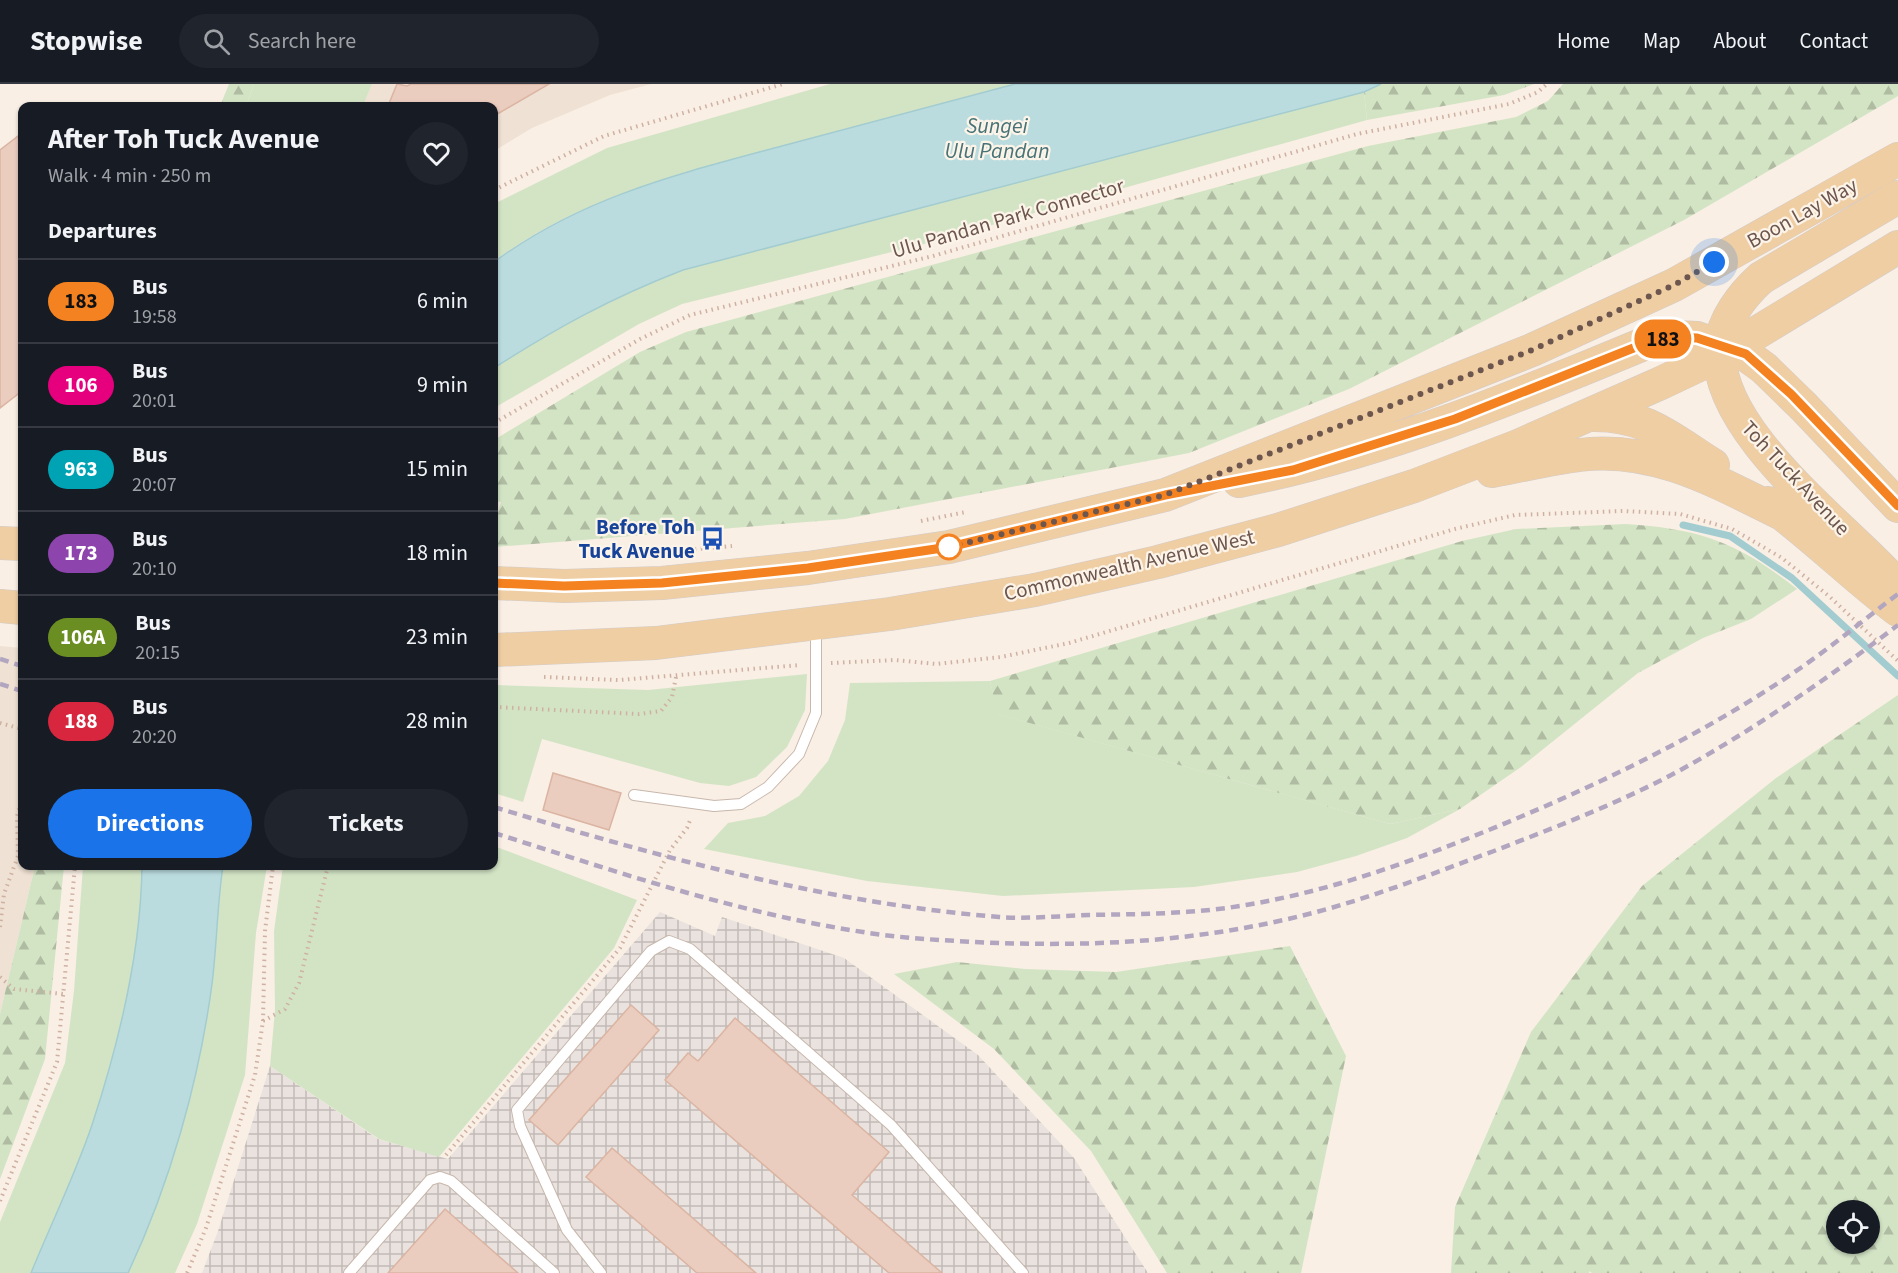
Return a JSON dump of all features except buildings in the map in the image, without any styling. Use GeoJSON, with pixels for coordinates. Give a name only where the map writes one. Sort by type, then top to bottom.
{"type":"FeatureCollection","features":[{"type":"Feature","properties":{"kind":"main road","name":"Boon Lay Way"},"geometry":{"type":"LineString","coordinates":[[1165,495],[1532,350],[1674,285],[1898,159]]}},
{"type":"Feature","properties":{"kind":"main road"},"geometry":{"type":"LineString","coordinates":[[1724,349],[1738,303],[1761,278],[1898,197]]}},
{"type":"Feature","properties":{"kind":"main road"},"geometry":{"type":"LineString","coordinates":[[1724,349],[1898,247]]}},
{"type":"Feature","properties":{"kind":"main road"},"geometry":{"type":"LineString","coordinates":[[498,583],[564,586],[662,583],[808,568],[949,547],[1165,495],[1293,470],[1455,419],[1646,343],[1675,337],[1697,338],[1764,368],[1898,506]]}},
{"type":"Feature","properties":{"kind":"main road","name":"Commonwealth Avenue West"},"geometry":{"type":"LineString","coordinates":[[498,650],[656,643],[816,623],[1058,585],[1158,562],[1278,530],[1414,486],[1587,416],[1724,349]]}},
{"type":"Feature","properties":{"kind":"main road","name":"Toh Tuck Avenue"},"geometry":{"type":"LineString","coordinates":[[1724,349],[1730,395],[1737,415],[1750,434],[1809,498],[1898,586]]}},
{"type":"Feature","properties":{"kind":"main road"},"geometry":{"type":"LineString","coordinates":[[1587,416],[1616,415],[1642,422],[1730,476],[1784,515],[1898,610]]}},
{"type":"Feature","properties":{"kind":"main road"},"geometry":{"type":"LineString","coordinates":[[1414,486],[1579,455],[1618,454],[1639,456],[1705,476],[1784,515]]}},
{"type":"Feature","properties":{"kind":"main road"},"geometry":{"type":"LineString","coordinates":[[0,543],[18,544]]}},
{"type":"Feature","properties":{"kind":"main road"},"geometry":{"type":"LineString","coordinates":[[0,606],[18,608]]}},
{"type":"Feature","properties":{"kind":"lane"},"geometry":{"type":"LineString","coordinates":[[634,795],[696,803],[741,804],[768,787],[799,754],[816,713],[816,623]]}},
{"type":"Feature","properties":{"kind":"lane"},"geometry":{"type":"LineString","coordinates":[[601,1273],[567,1230],[520,1126],[517,1110],[651,951],[669,940],[690,950],[891,1125],[1023,1273]]}},
{"type":"Feature","properties":{"kind":"lane"},"geometry":{"type":"LineString","coordinates":[[349,1273],[430,1180],[440,1177],[451,1181],[554,1273]]}},
{"type":"Feature","properties":{"kind":"path"},"geometry":{"type":"LineString","coordinates":[[498,188],[604,136],[783,84]]}},
{"type":"Feature","properties":{"kind":"path","name":"Ulu Pandan Park Connector"},"geometry":{"type":"LineString","coordinates":[[498,421],[640,339],[690,315],[933,256],[1357,134],[1509,104],[1538,92],[1547,84]]}},
{"type":"Feature","properties":{"kind":"path"},"geometry":{"type":"LineString","coordinates":[[918,522],[976,510]]}},
{"type":"Feature","properties":{"kind":"path"},"geometry":{"type":"LineString","coordinates":[[537,676],[619,680],[873,660],[936,664],[1001,657],[1069,644],[1485,522],[1515,515],[1624,511],[1680,514],[1732,529],[1782,558],[1830,597],[1898,661]]}},
{"type":"Feature","properties":{"kind":"path"},"geometry":{"type":"LineString","coordinates":[[629,555],[733,546]]}},
{"type":"Feature","properties":{"kind":"path"},"geometry":{"type":"LineString","coordinates":[[498,707],[639,714],[662,711],[672,697],[676,677]]}},
{"type":"Feature","properties":{"kind":"path"},"geometry":{"type":"LineString","coordinates":[[0,723],[18,728]]}},
{"type":"Feature","properties":{"kind":"path"},"geometry":{"type":"LineString","coordinates":[[446,1155],[620,948],[670,850],[687,828],[696,803]]}},
{"type":"Feature","properties":{"kind":"path"},"geometry":{"type":"LineString","coordinates":[[0,927],[1,907],[18,856],[18,813]]}},
{"type":"Feature","properties":{"kind":"path"},"geometry":{"type":"LineString","coordinates":[[0,1201],[57,1062],[75,870]]}},
{"type":"Feature","properties":{"kind":"path"},"geometry":{"type":"LineString","coordinates":[[187,1273],[206,1228],[255,1076],[263,1021],[265,931],[273,870]]}},
{"type":"Feature","properties":{"kind":"path"},"geometry":{"type":"LineString","coordinates":[[263,1021],[285,1009],[299,983],[327,870]]}},
{"type":"Feature","properties":{"kind":"path"},"geometry":{"type":"LineString","coordinates":[[0,976],[14,988],[64,994]]}},
{"type":"Feature","properties":{"kind":"shaded area"},"geometry":{"type":"Polygon","coordinates":[[[372,84],[651,84],[610,95],[532,128],[498,149],[498,102],[365,102],[372,84]]]}},
{"type":"Feature","properties":{"kind":"shaded area"},"geometry":{"type":"Polygon","coordinates":[[[0,646],[18,648],[18,870],[34,870],[0,1014],[0,646]]]}},
{"type":"Feature","properties":{"kind":"shaded area"},"geometry":{"type":"Polygon","coordinates":[[[660,912],[715,936],[722,917],[844,958],[978,1055],[1074,1158],[1148,1273],[202,1273],[218,1231],[270,1066],[378,1139],[448,1159],[660,912]]]}},
{"type":"Feature","properties":{"kind":"green space"},"geometry":{"type":"Polygon","coordinates":[[[229,84],[254,84],[247,102],[222,102],[229,84]]]}},
{"type":"Feature","properties":{"kind":"green space"},"geometry":{"type":"Polygon","coordinates":[[[254,84],[372,84],[365,102],[247,102],[254,84]]]}},
{"type":"Feature","properties":{"kind":"green space"},"geometry":{"type":"Polygon","coordinates":[[[830,84],[1015,84],[706,167],[632,190],[562,220],[498,258],[498,202],[607,148],[830,84]]]}},
{"type":"Feature","properties":{"kind":"green space"},"geometry":{"type":"Polygon","coordinates":[[[1381,84],[1534,84],[1504,95],[1367,120],[1364,92],[1381,84]]]}},
{"type":"Feature","properties":{"kind":"green space"},"geometry":{"type":"Polygon","coordinates":[[[1563,84],[1898,84],[1898,96],[1684,220],[1349,389],[1189,453],[845,519],[498,547],[498,511],[501,502],[498,502],[498,438],[640,352],[686,332],[1368,146],[1516,117],[1548,101],[1563,84]]]}},
{"type":"Feature","properties":{"kind":"green space"},"geometry":{"type":"Polygon","coordinates":[[[1364,92],[1367,120],[928,243],[682,304],[639,324],[498,406],[498,365],[586,314],[632,291],[683,270],[1364,92]]]}},
{"type":"Feature","properties":{"kind":"green space"},"geometry":{"type":"Polygon","coordinates":[[[1626,524],[1676,530],[1717,541],[1756,560],[1797,589],[1751,619],[1703,638],[1638,673],[1521,767],[1460,809],[1390,824],[997,714],[990,681],[1462,541],[1516,529],[1626,524]]]}},
{"type":"Feature","properties":{"kind":"green space"},"geometry":{"type":"Polygon","coordinates":[[[807,674],[805,710],[787,747],[756,777],[729,786],[700,783],[542,739],[523,802],[498,794],[498,685],[648,690],[807,674]]]}},
{"type":"Feature","properties":{"kind":"green space"},"geometry":{"type":"Polygon","coordinates":[[[990,681],[998,714],[1390,824],[1460,809],[1407,838],[1356,856],[1297,872],[1194,887],[1003,896],[867,881],[704,849],[728,823],[765,816],[799,796],[828,761],[845,720],[850,683],[990,681]]]}},
{"type":"Feature","properties":{"kind":"green space"},"geometry":{"type":"Polygon","coordinates":[[[1898,695],[1898,1273],[1592,1273],[1589,1271],[1589,1273],[1451,1273],[1455,1207],[1531,1032],[1642,886],[1776,778],[1898,695]]]}},
{"type":"Feature","properties":{"kind":"green space"},"geometry":{"type":"Polygon","coordinates":[[[498,848],[637,900],[614,948],[439,1157],[379,1139],[270,1066],[275,1010],[274,931],[282,870],[498,870],[498,848]]]}},
{"type":"Feature","properties":{"kind":"green space"},"geometry":{"type":"Polygon","coordinates":[[[34,870],[64,870],[45,1059],[0,1179],[0,1014],[34,870]]]}},
{"type":"Feature","properties":{"kind":"green space"},"geometry":{"type":"Polygon","coordinates":[[[83,870],[142,870],[138,931],[127,997],[92,1125],[71,1181],[31,1273],[0,1273],[0,1222],[65,1063],[74,991],[83,870]]]}},
{"type":"Feature","properties":{"kind":"green space"},"geometry":{"type":"Polygon","coordinates":[[[222,870],[266,870],[256,933],[245,1075],[197,1224],[175,1273],[128,1273],[170,1168],[191,1095],[212,984],[222,870]]]}},
{"type":"Feature","properties":{"kind":"green space"},"geometry":{"type":"Polygon","coordinates":[[[1290,946],[1346,1056],[1301,1273],[1167,1273],[1091,1151],[994,1049],[894,974],[957,962],[1025,969],[1116,972],[1290,946]]]}},
{"type":"Feature","properties":{"kind":"water","name":"Sungei Ulu Pandan"},"geometry":{"type":"Polygon","coordinates":[[[1015,84],[1381,84],[1364,92],[683,270],[632,291],[586,314],[498,365],[498,259],[562,220],[596,204],[668,178],[1015,84]]]}},
{"type":"Feature","properties":{"kind":"water"},"geometry":{"type":"Polygon","coordinates":[[[142,870],[222,870],[214,969],[206,1021],[181,1132],[157,1204],[128,1273],[31,1273],[71,1181],[102,1094],[127,997],[141,898],[142,870]]]}},
{"type":"Feature","properties":{"kind":"waterway"},"geometry":{"type":"LineString","coordinates":[[1683,525],[1730,536],[1792,578],[1898,676]]}},
{"type":"Feature","properties":{"kind":"railway"},"geometry":{"type":"LineString","coordinates":[[498,808],[744,876],[870,901],[934,910],[1021,918],[1168,913],[1226,908],[1275,900],[1387,869],[1469,838],[1598,782],[1682,740],[1763,693],[1814,658],[1898,594]]}},
{"type":"Feature","properties":{"kind":"railway"},"geometry":{"type":"LineString","coordinates":[[498,834],[676,890],[769,914],[877,934],[918,939],[1054,944],[1132,941],[1210,933],[1288,919],[1366,897],[1494,851],[1620,800],[1693,763],[1772,715],[1898,625]]}},
{"type":"Feature","properties":{"kind":"railway"},"geometry":{"type":"LineString","coordinates":[[0,659],[18,665]]}},
{"type":"Feature","properties":{"kind":"railway"},"geometry":{"type":"LineString","coordinates":[[0,684],[18,690]]}},
{"type":"Feature","properties":{"kind":"bus line","name":"183"},"geometry":{"type":"LineString","coordinates":[[498,583],[564,586],[662,583],[808,568],[949,547],[1165,495],[1293,470],[1455,419],[1646,343],[1675,337],[1697,338],[1746,354],[1764,368],[1804,407],[1898,506]]}},
{"type":"Feature","properties":{"kind":"place","name":"Before Toh Tuck Avenue"},"geometry":{"type":"Point","coordinates":[713,539]}},
{"type":"Feature","properties":{"kind":"route"},"geometry":{"type":"LineString","coordinates":[[949,547],[1165,495],[1291,444],[1393,407],[1532,350],[1674,285],[1714,262]]}}]}
